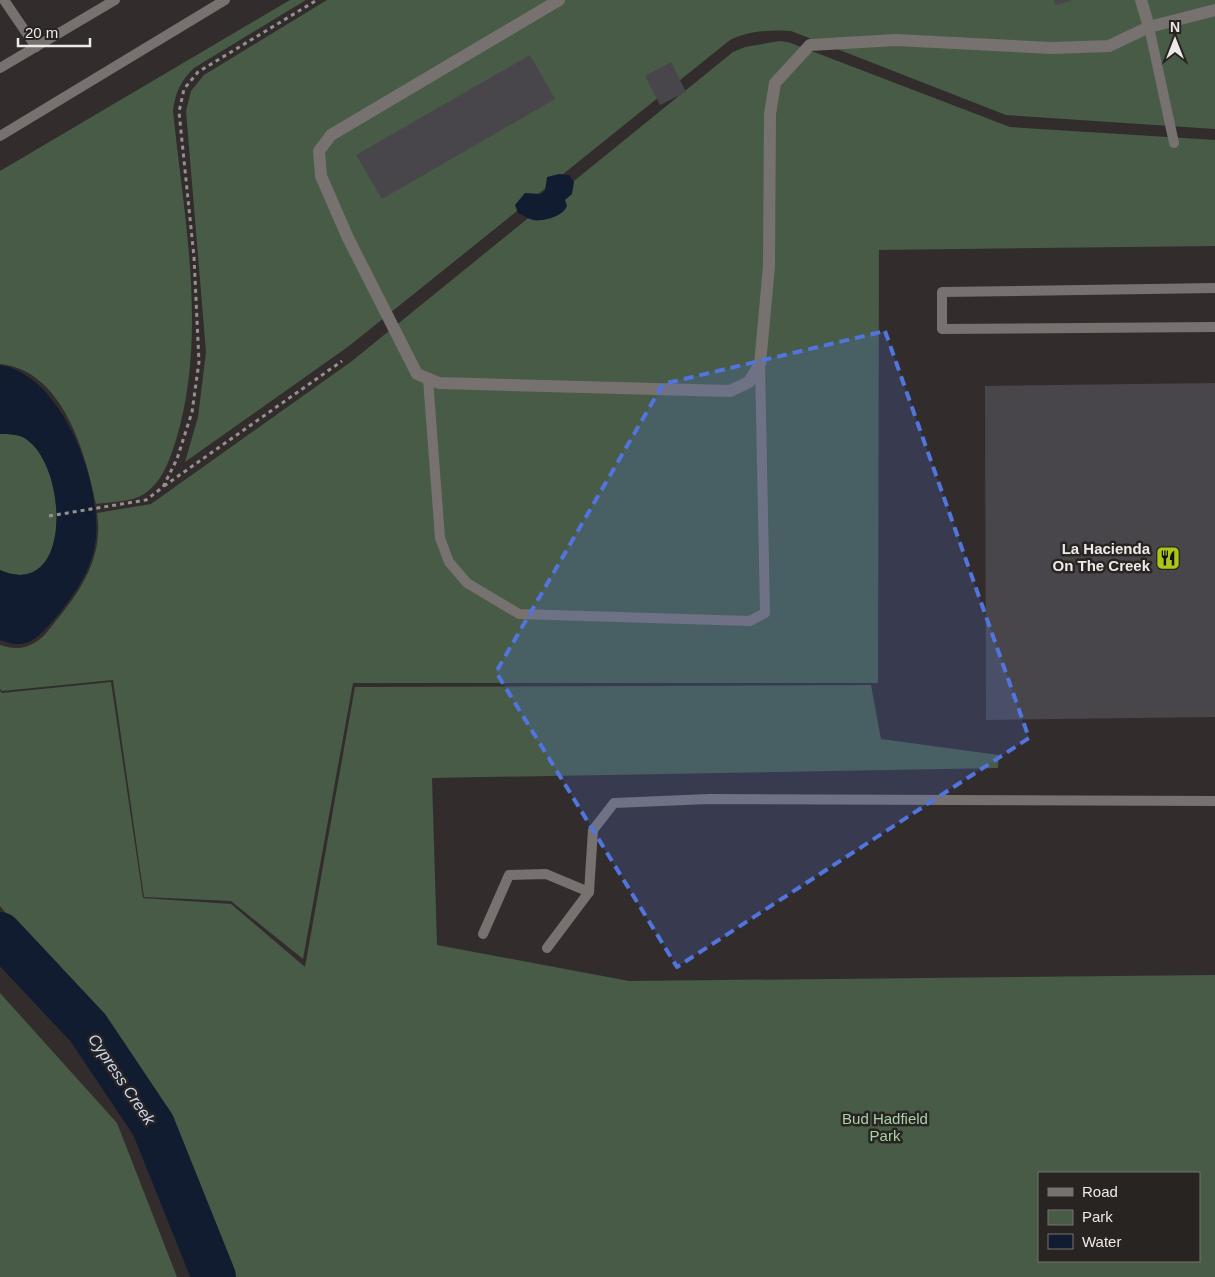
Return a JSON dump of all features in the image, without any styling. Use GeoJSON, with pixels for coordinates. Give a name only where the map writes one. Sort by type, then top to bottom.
{"type":"FeatureCollection","features":[{"type":"Feature","properties":{"kind":"street"},"geometry":{"type":"LineString","coordinates":[[559,0],[332,135],[319,151],[321,176],[348,238],[417,374],[439,383],[730,391],[749,382],[760,364],[769,266],[770,114],[775,83],[810,45],[896,40],[1052,48],[1109,46],[1148,27],[1215,10]]}},
{"type":"Feature","properties":{"kind":"street"},"geometry":{"type":"LineString","coordinates":[[1142,0],[1148,27]]}},
{"type":"Feature","properties":{"kind":"lane"},"geometry":{"type":"LineString","coordinates":[[4,0],[36,47]]}},
{"type":"Feature","properties":{"kind":"lane"},"geometry":{"type":"LineString","coordinates":[[0,68],[114,0]]}},
{"type":"Feature","properties":{"kind":"lane"},"geometry":{"type":"LineString","coordinates":[[0,136],[225,0]]}},
{"type":"Feature","properties":{"kind":"lane"},"geometry":{"type":"LineString","coordinates":[[1148,27],[1174,143]]}},
{"type":"Feature","properties":{"kind":"lane"},"geometry":{"type":"LineString","coordinates":[[1215,288],[942,292],[942,329],[1215,328]]}},
{"type":"Feature","properties":{"kind":"lane"},"geometry":{"type":"LineString","coordinates":[[428,379],[440,538],[449,562],[467,583],[519,614],[750,621],[765,612],[760,364]]}},
{"type":"Feature","properties":{"kind":"lane"},"geometry":{"type":"LineString","coordinates":[[547,948],[589,892],[593,830],[614,803],[709,799],[1215,801]]}},
{"type":"Feature","properties":{"kind":"lane"},"geometry":{"type":"LineString","coordinates":[[483,934],[508,874],[546,874],[589,892]]}},
{"type":"Feature","properties":{"kind":"path"},"geometry":{"type":"LineString","coordinates":[[163,486],[177,459],[192,412],[199,362],[194,257],[179,112],[184,89],[198,72],[317,0]]}},
{"type":"Feature","properties":{"kind":"path"},"geometry":{"type":"LineString","coordinates":[[49,516],[112,508],[146,500],[163,486],[342,360]]}},
{"type":"Feature","properties":{"kind":"highlighted area"},"geometry":{"type":"Polygon","coordinates":[[[885,331],[1029,738],[677,967],[496,672],[663,384],[885,331]]]}},
{"type":"Feature","properties":{"kind":"green space"},"geometry":{"type":"Polygon","coordinates":[[[290,0],[306,0],[194,68],[182,82],[175,98],[173,111],[191,276],[191,359],[186,400],[171,455],[156,484],[144,494],[133,499],[96,504],[86,462],[78,439],[68,418],[55,398],[40,381],[22,370],[0,364],[0,171],[290,0]]]}},
{"type":"Feature","properties":{"kind":"green space"},"geometry":{"type":"Polygon","coordinates":[[[327,0],[1215,0],[1215,129],[1006,115],[791,31],[767,31],[745,34],[730,40],[349,346],[185,462],[198,417],[206,352],[186,111],[191,91],[204,75],[327,0]]]}},
{"type":"Feature","properties":{"kind":"green space"},"geometry":{"type":"Polygon","coordinates":[[[779,41],[788,42],[1010,127],[1215,140],[1215,246],[879,250],[878,683],[353,683],[303,959],[231,901],[144,897],[113,680],[2,691],[0,689],[0,645],[19,648],[38,641],[65,610],[82,585],[94,558],[97,544],[97,513],[151,504],[352,361],[733,52],[745,47],[779,41]]]}},
{"type":"Feature","properties":{"kind":"green space"},"geometry":{"type":"Polygon","coordinates":[[[0,434],[23,437],[40,454],[50,476],[56,502],[56,527],[51,550],[40,567],[24,575],[0,570],[0,434]]]}},
{"type":"Feature","properties":{"kind":"green space","name":"Bud Hadfield Park"},"geometry":{"type":"Polygon","coordinates":[[[111,682],[143,898],[231,904],[305,967],[355,687],[871,685],[881,739],[999,755],[998,768],[432,778],[437,945],[629,981],[1215,975],[1215,1277],[228,1277],[148,1089],[0,906],[0,691],[2,693],[111,682]]]}},
{"type":"Feature","properties":{"kind":"green space"},"geometry":{"type":"Polygon","coordinates":[[[0,993],[117,1123],[177,1277],[0,1277],[0,993]]]}},
{"type":"Feature","properties":{"kind":"water"},"geometry":{"type":"Polygon","coordinates":[[[559,174],[569,175],[574,182],[572,194],[565,200],[567,206],[562,213],[553,218],[537,220],[518,213],[515,205],[525,193],[541,194],[545,191],[547,177],[559,174]]]}},
{"type":"Feature","properties":{"kind":"water"},"geometry":{"type":"Polygon","coordinates":[[[0,365],[23,374],[44,391],[62,414],[77,442],[88,472],[94,502],[96,530],[93,554],[86,573],[71,599],[52,622],[35,639],[23,644],[0,640],[0,570],[24,575],[40,567],[51,550],[56,527],[56,502],[50,476],[40,454],[23,437],[0,434],[0,365]]]}},
{"type":"Feature","properties":{"kind":"building"},"geometry":{"type":"Polygon","coordinates":[[[1054,0],[1071,0],[1071,1],[1055,5],[1054,0]]]}},
{"type":"Feature","properties":{"kind":"building"},"geometry":{"type":"Polygon","coordinates":[[[530,55],[555,99],[382,199],[356,155],[530,55]]]}},
{"type":"Feature","properties":{"kind":"building"},"geometry":{"type":"Polygon","coordinates":[[[671,62],[686,92],[660,105],[645,76],[671,62]]]}},
{"type":"Feature","properties":{"kind":"building"},"geometry":{"type":"Polygon","coordinates":[[[1215,383],[1215,717],[986,720],[985,386],[1215,383]]]}},
{"type":"Feature","properties":{"kind":"waterway","name":"Cypress Creek"},"geometry":{"type":"LineString","coordinates":[[0,934],[88,1028],[153,1125],[214,1277]]}},
{"type":"Feature","properties":{"kind":"place","name":"La Hacienda On The Creek"},"geometry":{"type":"Point","coordinates":[1168,558]}}]}
